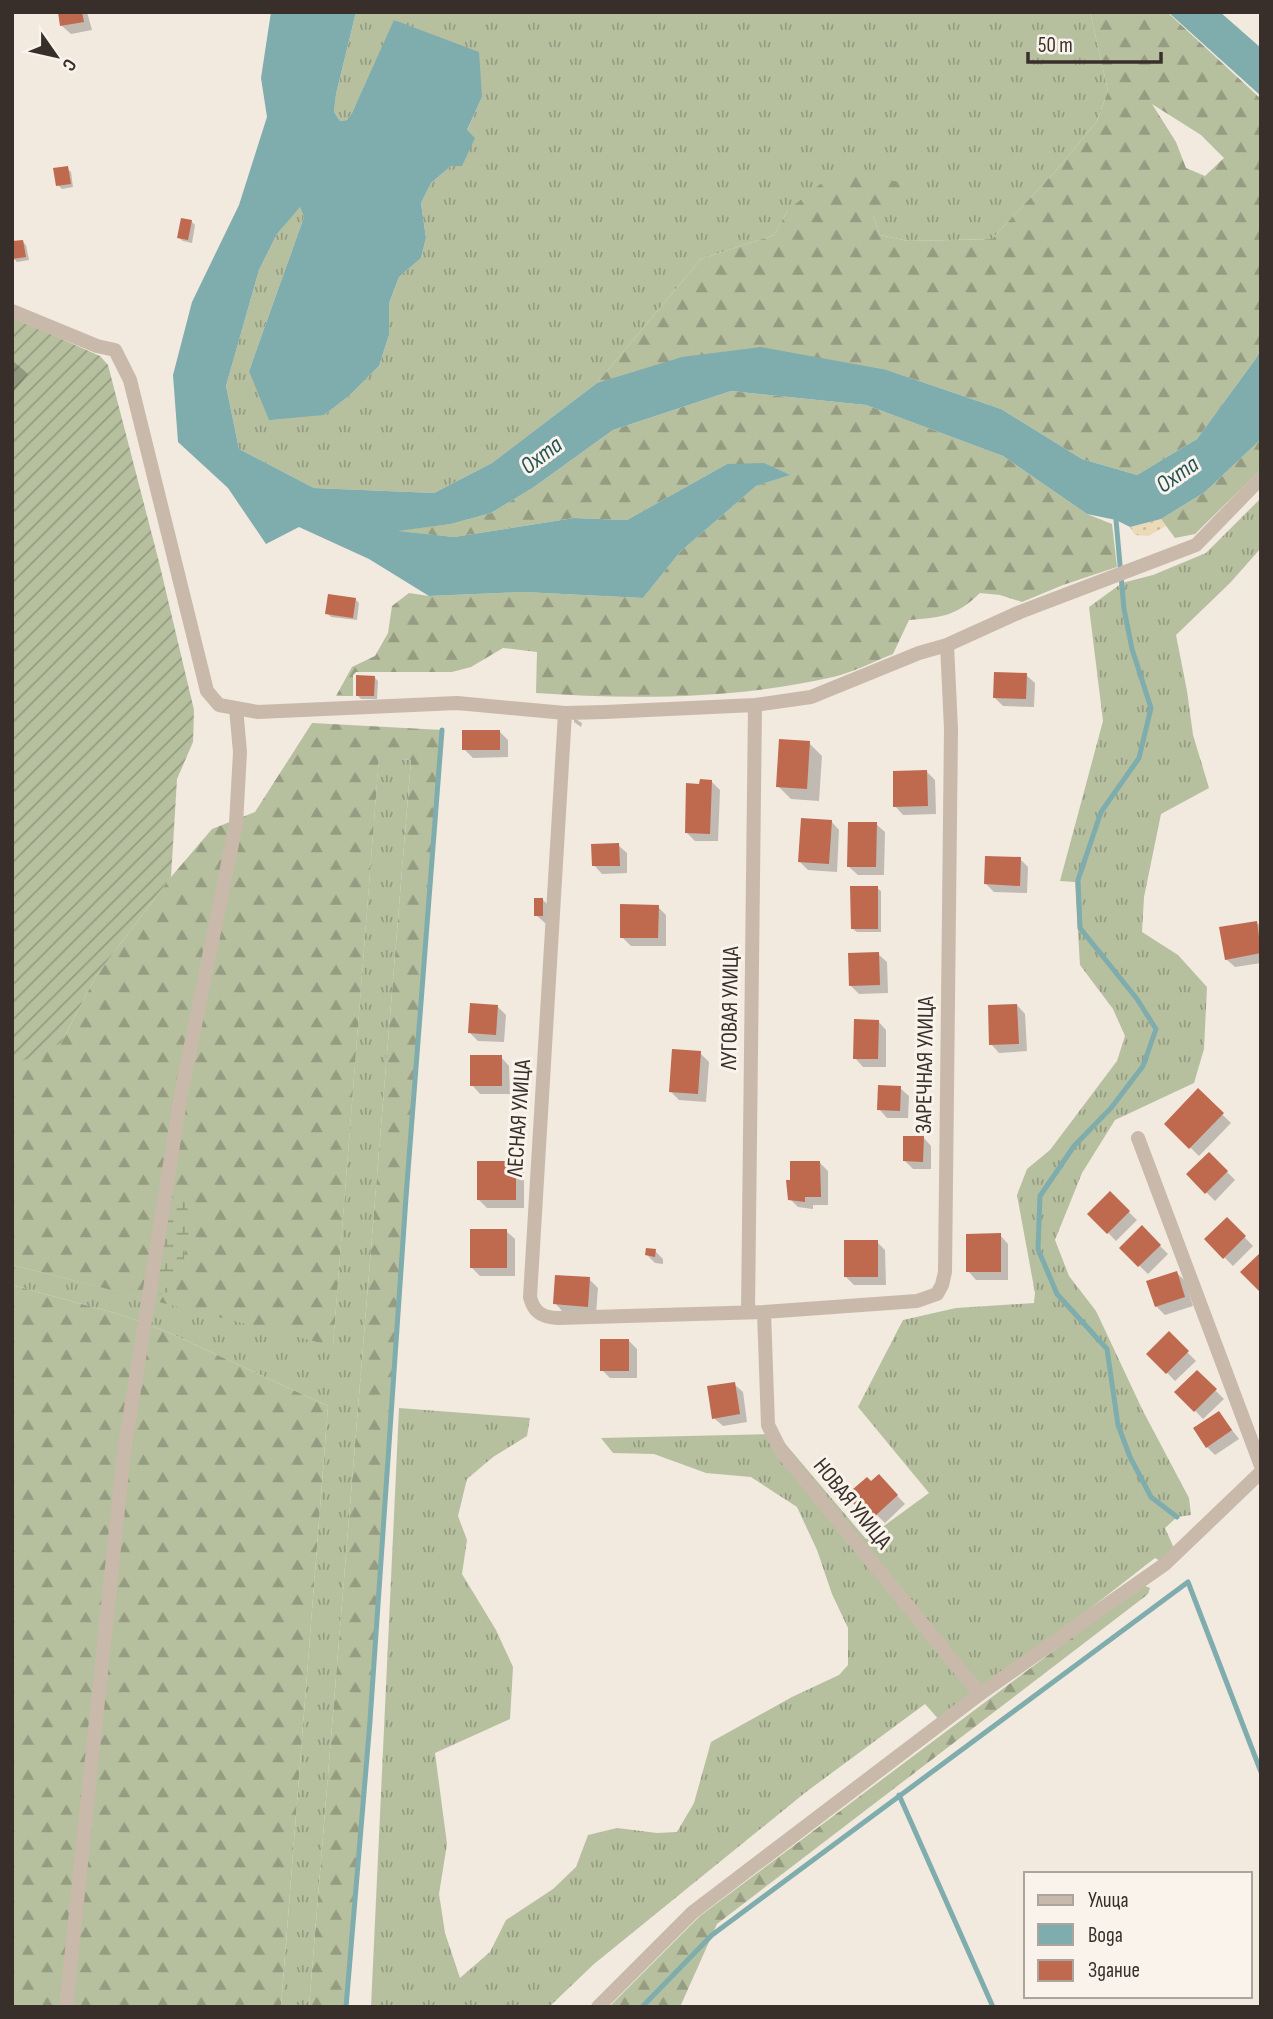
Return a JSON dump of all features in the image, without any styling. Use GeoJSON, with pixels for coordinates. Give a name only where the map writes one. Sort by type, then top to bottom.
{"type":"FeatureCollection","features":[{"type":"Feature","properties":{"kind":"street"},"geometry":{"type":"LineString","coordinates":[[12,311],[97,346],[114,350],[130,380],[207,691],[219,705],[258,712],[457,703],[565,713],[755,705],[811,697],[919,653],[947,645],[1020,612],[1196,545],[1261,478]]}},
{"type":"Feature","properties":{"kind":"street","name":"ЗАРЕЧНАЯ УЛИЦА"},"geometry":{"type":"LineString","coordinates":[[748,1311],[917,1301],[937,1294],[942,1285],[945,1272],[951,729],[947,645]]}},
{"type":"Feature","properties":{"kind":"street","name":"ЛУГОВАЯ УЛИЦА"},"geometry":{"type":"LineString","coordinates":[[748,1311],[755,705]]}},
{"type":"Feature","properties":{"kind":"street"},"geometry":{"type":"LineString","coordinates":[[66,2007],[124,1452],[182,1089],[236,824],[240,752],[236,708]]}},
{"type":"Feature","properties":{"kind":"street","name":"ЛЕСНАЯ УЛИЦА"},"geometry":{"type":"LineString","coordinates":[[565,713],[531,1304],[535,1311],[545,1318],[748,1311]]}},
{"type":"Feature","properties":{"kind":"street"},"geometry":{"type":"LineString","coordinates":[[1138,1138],[1261,1466]]}},
{"type":"Feature","properties":{"kind":"street","name":"НОВАЯ УЛИЦА"},"geometry":{"type":"LineString","coordinates":[[764,1312],[768,1425],[781,1451],[980,1694]]}},
{"type":"Feature","properties":{"kind":"street"},"geometry":{"type":"LineString","coordinates":[[598,2007],[693,1912],[980,1694],[1165,1564],[1261,1472]]}},
{"type":"Feature","properties":{"kind":"green space"},"geometry":{"type":"Polygon","coordinates":[[[356,12],[1090,12],[1108,91],[1097,121],[1060,166],[992,239],[908,241],[880,235],[873,216],[788,210],[774,235],[701,259],[597,383],[492,463],[434,493],[314,488],[239,449],[226,386],[259,270],[277,234],[300,206],[304,217],[249,371],[324,415],[349,396],[379,366],[389,335],[389,303],[399,277],[421,258],[426,238],[421,203],[431,183],[451,166],[482,97],[395,20],[352,113],[347,120],[340,121],[334,112],[336,94],[356,12]]]}},
{"type":"Feature","properties":{"kind":"green space"},"geometry":{"type":"Polygon","coordinates":[[[1090,12],[1167,12],[1261,99],[1261,347],[1257,357],[1197,439],[1137,475],[1082,459],[1001,409],[887,370],[597,383],[701,259],[774,235],[788,210],[838,170],[899,182],[903,202],[873,216],[880,235],[908,241],[992,239],[1060,166],[1097,121],[1108,91],[1090,12]],[[1152,104],[1176,142],[1186,168],[1205,176],[1224,158],[1201,135],[1152,104]]]}},
{"type":"Feature","properties":{"kind":"green space"},"geometry":{"type":"Polygon","coordinates":[[[12,317],[100,356],[108,365],[194,710],[193,742],[177,779],[171,877],[96,976],[61,1043],[12,1066],[12,317]]]}},
{"type":"Feature","properties":{"kind":"green space"},"geometry":{"type":"Polygon","coordinates":[[[731,391],[866,405],[1003,456],[1087,514],[1112,524],[1117,567],[1022,602],[1000,595],[980,593],[963,607],[948,614],[909,620],[893,654],[840,675],[797,684],[685,696],[610,697],[536,693],[537,652],[503,648],[471,667],[452,672],[356,672],[353,675],[353,696],[336,696],[352,667],[375,656],[388,633],[392,606],[409,593],[429,596],[524,592],[643,598],[680,552],[756,486],[789,475],[727,464],[627,520],[574,518],[454,537],[394,531],[451,524],[491,513],[534,487],[613,430],[731,391]]]}},
{"type":"Feature","properties":{"kind":"green space"},"geometry":{"type":"Polygon","coordinates":[[[1261,439],[1261,469],[1195,534],[1175,538],[1161,519],[1205,492],[1261,439]]]}},
{"type":"Feature","properties":{"kind":"green space"},"geometry":{"type":"Polygon","coordinates":[[[1260,499],[1261,548],[1230,583],[1176,635],[1193,735],[1209,788],[1161,814],[1144,897],[1142,932],[1178,955],[1207,987],[1204,1049],[1194,1083],[1115,1120],[1082,1173],[1055,1240],[1069,1276],[1096,1311],[1143,1411],[1189,1498],[1191,1515],[1177,1517],[1165,1528],[1176,1553],[1165,1564],[1155,1558],[941,1722],[925,1704],[806,1792],[594,1964],[549,2007],[371,2007],[399,1408],[530,1418],[527,1436],[493,1457],[467,1479],[458,1516],[467,1540],[462,1574],[496,1630],[513,1667],[510,1719],[435,1753],[447,1844],[439,1894],[445,1933],[460,1978],[490,1952],[506,1920],[553,1889],[576,1867],[588,1835],[617,1828],[657,1833],[677,1832],[694,1803],[711,1742],[792,1697],[839,1675],[848,1665],[848,1628],[797,1507],[751,1477],[706,1473],[654,1454],[613,1453],[601,1438],[777,1434],[866,1539],[929,1493],[858,1407],[903,1320],[956,1308],[1034,1303],[1035,1293],[1017,1195],[1027,1169],[1050,1150],[1117,1061],[1125,1036],[1113,1009],[1080,965],[1075,882],[1060,881],[1103,721],[1089,607],[1122,583],[1153,575],[1206,553],[1260,499]]]}},
{"type":"Feature","properties":{"kind":"green space"},"geometry":{"type":"Polygon","coordinates":[[[312,723],[442,730],[370,1721],[346,2007],[309,2007],[411,760],[379,758],[333,1346],[12,1265],[12,1063],[61,1043],[96,976],[171,877],[212,829],[255,812],[312,723]]]}},
{"type":"Feature","properties":{"kind":"green space"},"geometry":{"type":"Polygon","coordinates":[[[379,757],[411,760],[309,2007],[281,2007],[328,1406],[165,1331],[122,1315],[12,1285],[12,1265],[333,1345],[379,757]]]}},
{"type":"Feature","properties":{"kind":"green space"},"geometry":{"type":"Polygon","coordinates":[[[179,1189],[187,1202],[189,1230],[181,1275],[170,1291],[159,1295],[155,1278],[168,1202],[179,1189]]]}},
{"type":"Feature","properties":{"kind":"green space"},"geometry":{"type":"Polygon","coordinates":[[[12,1285],[122,1315],[165,1331],[328,1406],[281,2007],[12,2007],[12,1285]]]}},
{"type":"Feature","properties":{"kind":"green space"},"geometry":{"type":"Polygon","coordinates":[[[1145,1586],[1150,1588],[1143,1598],[717,1924],[680,2007],[609,2007],[700,1916],[1136,1589],[1145,1586]]]}},
{"type":"Feature","properties":{"kind":"sand"},"geometry":{"type":"Polygon","coordinates":[[[1161,519],[1166,526],[1148,536],[1135,535],[1130,527],[1161,519]]]}},
{"type":"Feature","properties":{"kind":"water","name":"Охта"},"geometry":{"type":"Polygon","coordinates":[[[271,12],[356,12],[336,94],[334,112],[340,121],[347,120],[352,113],[394,20],[479,52],[482,97],[467,130],[475,138],[462,166],[451,166],[431,183],[421,203],[426,238],[421,258],[399,277],[389,303],[389,335],[379,366],[349,396],[324,415],[269,420],[249,371],[304,217],[300,207],[277,234],[259,270],[226,386],[239,449],[314,488],[434,493],[492,463],[597,383],[682,357],[761,347],[887,370],[1001,409],[1082,459],[1137,475],[1197,439],[1261,348],[1261,439],[1205,492],[1161,519],[1130,527],[1116,520],[1087,514],[1003,456],[866,405],[731,391],[613,430],[534,487],[491,513],[451,524],[398,531],[454,537],[574,518],[627,520],[727,464],[764,463],[790,475],[756,486],[680,552],[643,598],[524,592],[429,596],[369,559],[299,527],[266,544],[228,488],[178,442],[173,375],[192,302],[239,205],[267,117],[261,78],[271,12]]]}},
{"type":"Feature","properties":{"kind":"water"},"geometry":{"type":"Polygon","coordinates":[[[1168,12],[1220,12],[1261,48],[1261,96],[1168,12]]]}},
{"type":"Feature","properties":{"kind":"building"},"geometry":{"type":"Polygon","coordinates":[[[58,12],[82,12],[84,22],[60,26],[58,12]]]}},
{"type":"Feature","properties":{"kind":"building"},"geometry":{"type":"Polygon","coordinates":[[[68,166],[71,184],[56,186],[53,168],[68,166]]]}},
{"type":"Feature","properties":{"kind":"building"},"geometry":{"type":"Polygon","coordinates":[[[181,218],[192,220],[188,240],[177,238],[181,218]]]}},
{"type":"Feature","properties":{"kind":"building"},"geometry":{"type":"Polygon","coordinates":[[[23,240],[26,257],[12,259],[12,241],[23,240]]]}},
{"type":"Feature","properties":{"kind":"building"},"geometry":{"type":"Polygon","coordinates":[[[328,594],[356,598],[353,618],[325,614],[328,594]]]}},
{"type":"Feature","properties":{"kind":"building"},"geometry":{"type":"Polygon","coordinates":[[[994,672],[1027,673],[1026,699],[993,698],[994,672]]]}},
{"type":"Feature","properties":{"kind":"building"},"geometry":{"type":"Polygon","coordinates":[[[356,675],[375,676],[374,696],[356,696],[356,675]]]}},
{"type":"Feature","properties":{"kind":"building"},"geometry":{"type":"Polygon","coordinates":[[[462,730],[500,730],[500,750],[462,750],[462,730]]]}},
{"type":"Feature","properties":{"kind":"building"},"geometry":{"type":"Polygon","coordinates":[[[779,739],[810,741],[807,789],[776,787],[779,739]]]}},
{"type":"Feature","properties":{"kind":"building"},"geometry":{"type":"Polygon","coordinates":[[[927,770],[928,806],[893,807],[893,771],[927,770]]]}},
{"type":"Feature","properties":{"kind":"building"},"geometry":{"type":"Polygon","coordinates":[[[700,779],[712,780],[710,834],[685,833],[686,783],[699,784],[700,779]]]}},
{"type":"Feature","properties":{"kind":"building"},"geometry":{"type":"Polygon","coordinates":[[[801,818],[832,820],[829,864],[798,862],[801,818]]]}},
{"type":"Feature","properties":{"kind":"building"},"geometry":{"type":"Polygon","coordinates":[[[848,822],[877,822],[876,867],[847,867],[848,822]]]}},
{"type":"Feature","properties":{"kind":"building"},"geometry":{"type":"Polygon","coordinates":[[[619,843],[620,866],[592,866],[591,844],[619,843]]]}},
{"type":"Feature","properties":{"kind":"building"},"geometry":{"type":"Polygon","coordinates":[[[985,856],[1021,857],[1020,886],[984,884],[985,856]]]}},
{"type":"Feature","properties":{"kind":"building"},"geometry":{"type":"Polygon","coordinates":[[[850,886],[878,886],[878,929],[851,929],[850,886]]]}},
{"type":"Feature","properties":{"kind":"building"},"geometry":{"type":"Polygon","coordinates":[[[534,898],[543,898],[543,916],[534,916],[534,898]]]}},
{"type":"Feature","properties":{"kind":"building"},"geometry":{"type":"Polygon","coordinates":[[[620,904],[659,905],[658,938],[620,938],[620,904]]]}},
{"type":"Feature","properties":{"kind":"building"},"geometry":{"type":"Polygon","coordinates":[[[1257,921],[1261,953],[1225,960],[1219,927],[1257,921]]]}},
{"type":"Feature","properties":{"kind":"building"},"geometry":{"type":"Polygon","coordinates":[[[879,952],[880,985],[849,986],[848,953],[879,952]]]}},
{"type":"Feature","properties":{"kind":"building"},"geometry":{"type":"Polygon","coordinates":[[[470,1003],[498,1005],[496,1035],[468,1033],[470,1003]]]}},
{"type":"Feature","properties":{"kind":"building"},"geometry":{"type":"Polygon","coordinates":[[[1017,1004],[1019,1044],[989,1045],[988,1005],[1017,1004]]]}},
{"type":"Feature","properties":{"kind":"building"},"geometry":{"type":"Polygon","coordinates":[[[854,1019],[879,1020],[878,1059],[853,1059],[854,1019]]]}},
{"type":"Feature","properties":{"kind":"building"},"geometry":{"type":"Polygon","coordinates":[[[672,1049],[701,1051],[698,1094],[669,1092],[672,1049]]]}},
{"type":"Feature","properties":{"kind":"building"},"geometry":{"type":"Polygon","coordinates":[[[470,1055],[502,1055],[502,1086],[470,1086],[470,1055]]]}},
{"type":"Feature","properties":{"kind":"building"},"geometry":{"type":"Polygon","coordinates":[[[878,1085],[901,1086],[900,1111],[877,1110],[878,1085]]]}},
{"type":"Feature","properties":{"kind":"building"},"geometry":{"type":"Polygon","coordinates":[[[1198,1088],[1224,1113],[1189,1149],[1164,1124],[1198,1088]]]}},
{"type":"Feature","properties":{"kind":"building"},"geometry":{"type":"Polygon","coordinates":[[[903,1136],[924,1136],[923,1162],[903,1161],[903,1136]]]}},
{"type":"Feature","properties":{"kind":"building"},"geometry":{"type":"Polygon","coordinates":[[[1209,1152],[1228,1171],[1205,1194],[1186,1174],[1209,1152]]]}},
{"type":"Feature","properties":{"kind":"building"},"geometry":{"type":"Polygon","coordinates":[[[477,1161],[516,1161],[516,1200],[477,1200],[477,1161]]]}},
{"type":"Feature","properties":{"kind":"building"},"geometry":{"type":"Polygon","coordinates":[[[790,1161],[820,1161],[821,1197],[805,1197],[805,1202],[788,1200],[786,1180],[790,1180],[790,1161]]]}},
{"type":"Feature","properties":{"kind":"building"},"geometry":{"type":"Polygon","coordinates":[[[1110,1191],[1130,1211],[1107,1234],[1087,1214],[1110,1191]]]}},
{"type":"Feature","properties":{"kind":"building"},"geometry":{"type":"Polygon","coordinates":[[[1227,1217],[1246,1236],[1223,1259],[1204,1239],[1227,1217]]]}},
{"type":"Feature","properties":{"kind":"building"},"geometry":{"type":"Polygon","coordinates":[[[1142,1225],[1161,1245],[1138,1267],[1119,1248],[1142,1225]]]}},
{"type":"Feature","properties":{"kind":"building"},"geometry":{"type":"Polygon","coordinates":[[[470,1229],[507,1229],[507,1268],[470,1268],[470,1229]]]}},
{"type":"Feature","properties":{"kind":"building"},"geometry":{"type":"Polygon","coordinates":[[[1001,1233],[1001,1272],[966,1272],[966,1234],[1001,1233]]]}},
{"type":"Feature","properties":{"kind":"building"},"geometry":{"type":"Polygon","coordinates":[[[844,1240],[878,1240],[878,1277],[844,1277],[844,1240]]]}},
{"type":"Feature","properties":{"kind":"building"},"geometry":{"type":"Polygon","coordinates":[[[646,1248],[656,1249],[655,1257],[645,1255],[646,1248]]]}},
{"type":"Feature","properties":{"kind":"building"},"geometry":{"type":"Polygon","coordinates":[[[1261,1252],[1261,1293],[1240,1272],[1261,1252]]]}},
{"type":"Feature","properties":{"kind":"building"},"geometry":{"type":"Polygon","coordinates":[[[1177,1271],[1185,1297],[1155,1307],[1146,1281],[1177,1271]]]}},
{"type":"Feature","properties":{"kind":"building"},"geometry":{"type":"Polygon","coordinates":[[[555,1275],[590,1277],[588,1307],[553,1304],[555,1275]]]}},
{"type":"Feature","properties":{"kind":"building"},"geometry":{"type":"Polygon","coordinates":[[[1169,1331],[1189,1351],[1166,1374],[1146,1354],[1169,1331]]]}},
{"type":"Feature","properties":{"kind":"building"},"geometry":{"type":"Polygon","coordinates":[[[600,1339],[629,1339],[629,1371],[600,1371],[600,1339]]]}},
{"type":"Feature","properties":{"kind":"building"},"geometry":{"type":"Polygon","coordinates":[[[1197,1370],[1217,1389],[1194,1412],[1174,1392],[1197,1370]]]}},
{"type":"Feature","properties":{"kind":"building"},"geometry":{"type":"Polygon","coordinates":[[[735,1382],[740,1414],[712,1419],[707,1386],[735,1382]]]}},
{"type":"Feature","properties":{"kind":"building"},"geometry":{"type":"Polygon","coordinates":[[[1219,1411],[1232,1430],[1206,1448],[1193,1428],[1219,1411]]]}},
{"type":"Feature","properties":{"kind":"building"},"geometry":{"type":"Polygon","coordinates":[[[879,1474],[898,1495],[875,1516],[868,1507],[862,1513],[846,1495],[867,1477],[871,1481],[879,1474]]]}},
{"type":"Feature","properties":{"kind":"waterway"},"geometry":{"type":"LineString","coordinates":[[1116,520],[1124,609],[1132,649],[1151,708],[1139,758],[1101,812],[1078,880],[1080,928],[1137,999],[1156,1029],[1143,1066],[1111,1108],[1074,1146],[1040,1196],[1038,1249],[1057,1294],[1107,1349],[1118,1425],[1130,1457],[1151,1497],[1177,1517]]}},
{"type":"Feature","properties":{"kind":"waterway"},"geometry":{"type":"LineString","coordinates":[[346,2007],[370,1721],[442,730]]}},
{"type":"Feature","properties":{"kind":"waterway"},"geometry":{"type":"LineString","coordinates":[[642,2007],[712,1935],[1188,1582],[1261,1772]]}},
{"type":"Feature","properties":{"kind":"waterway"},"geometry":{"type":"LineString","coordinates":[[899,1795],[993,2007]]}}]}
